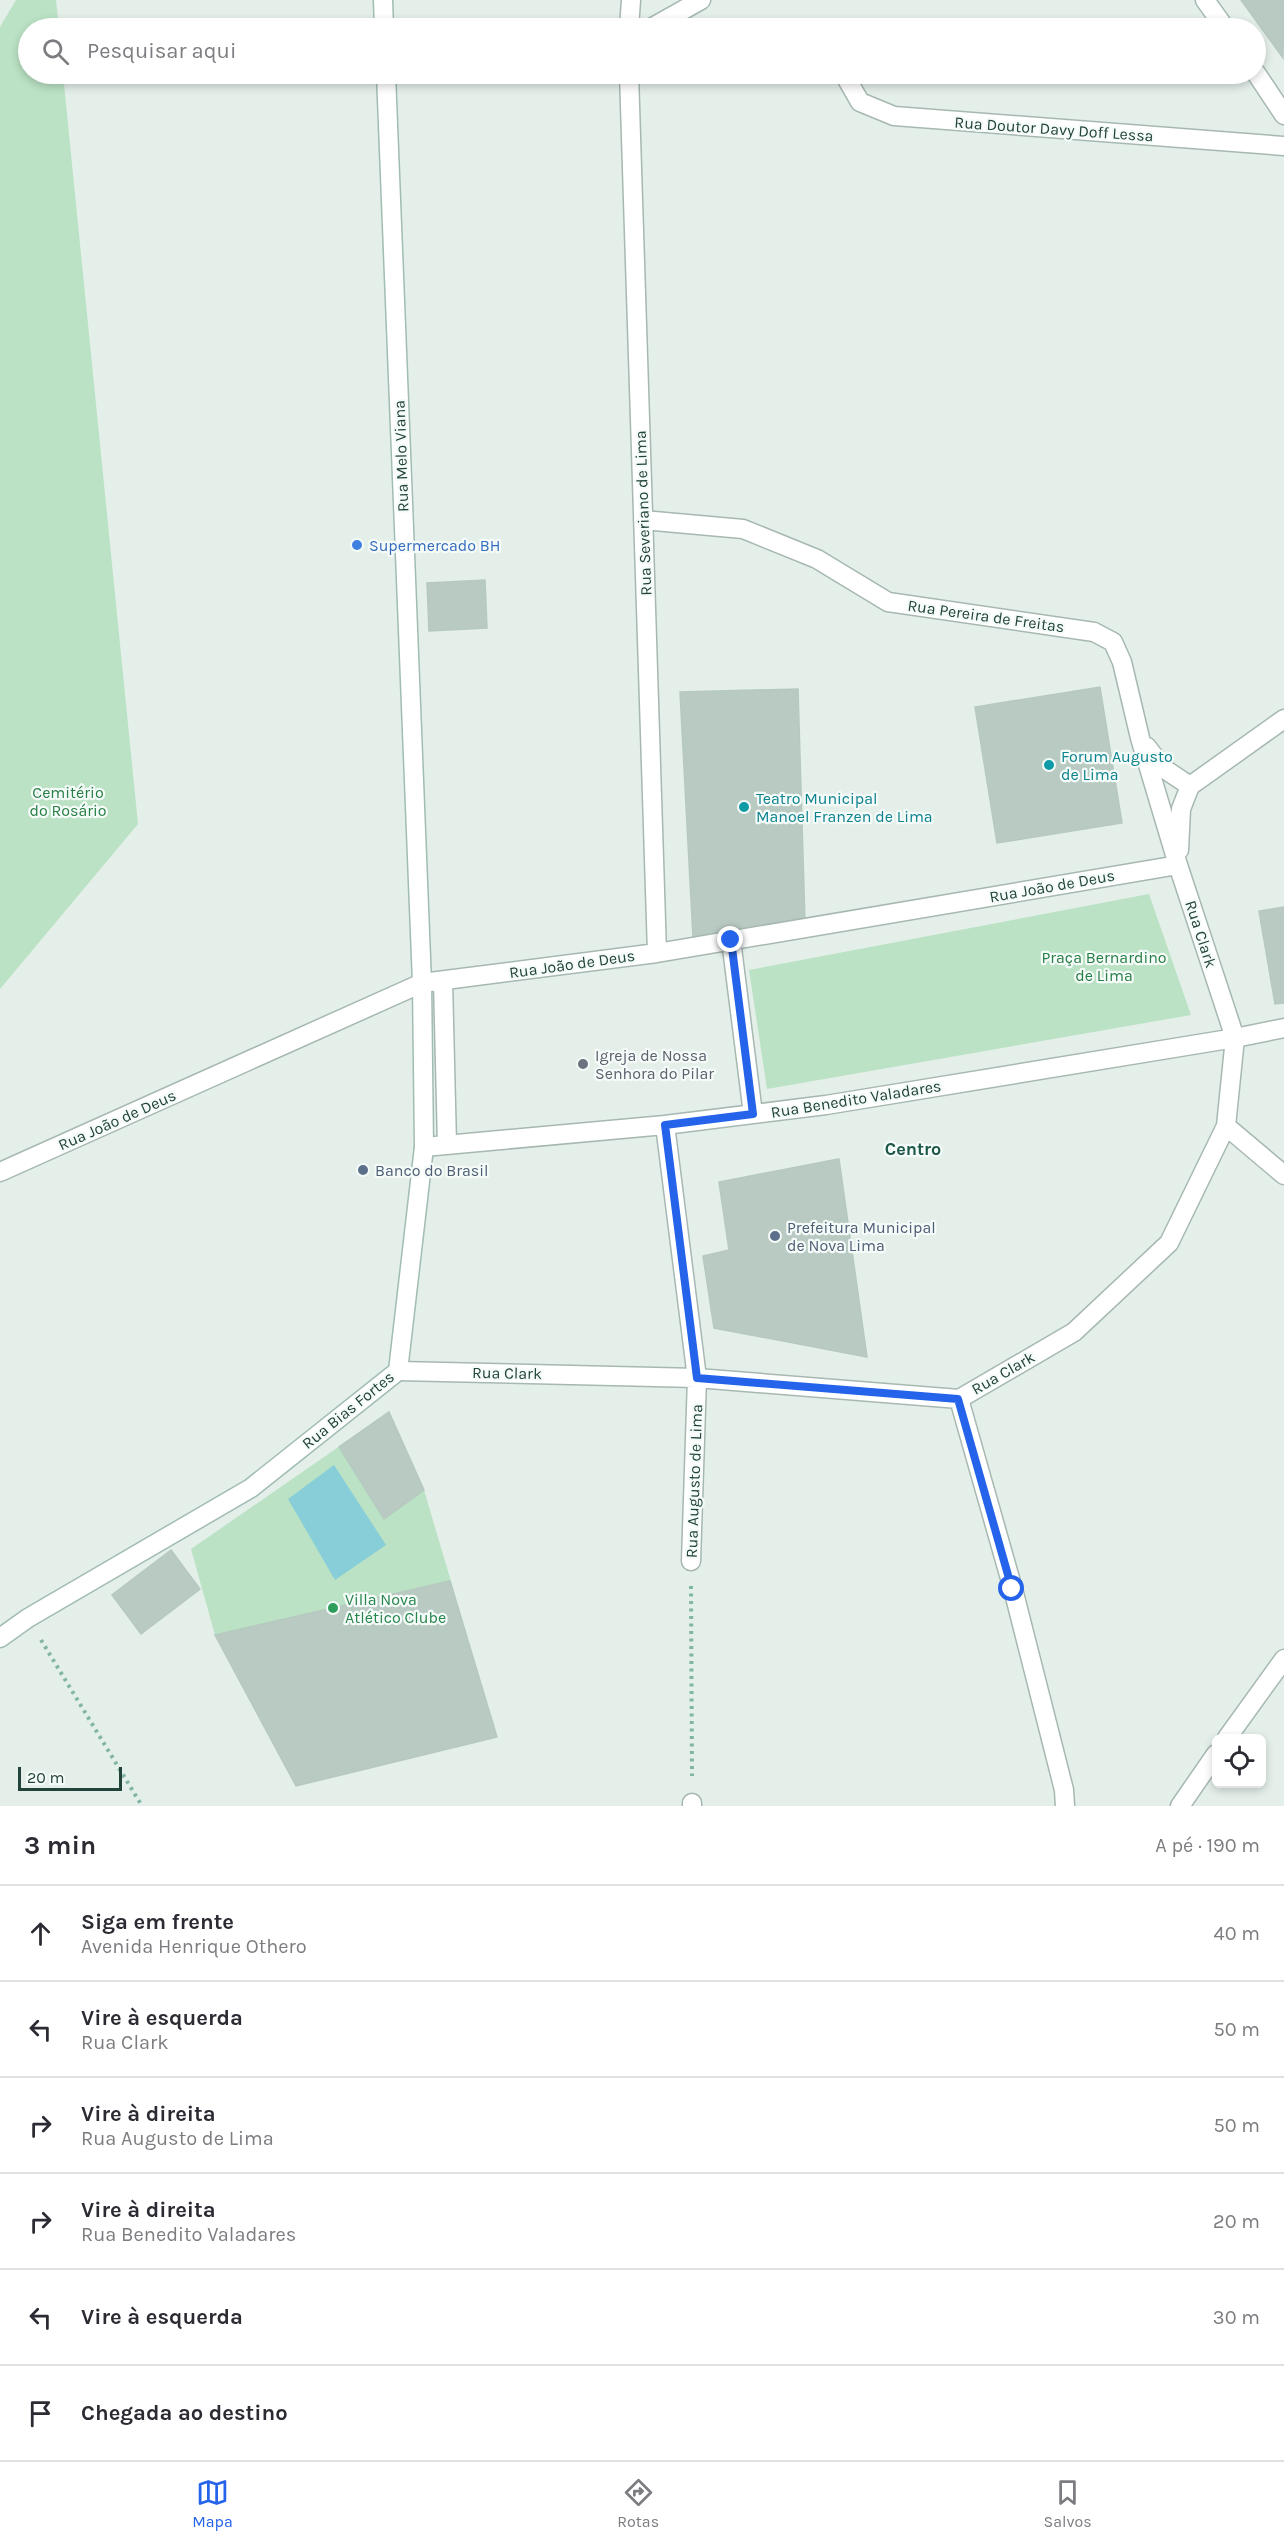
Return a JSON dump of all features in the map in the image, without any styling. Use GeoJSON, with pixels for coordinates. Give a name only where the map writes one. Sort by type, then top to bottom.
{"type":"FeatureCollection","features":[{"type":"Feature","properties":{"kind":"street"},"geometry":{"type":"LineString","coordinates":[[383,0],[384,18]]}},
{"type":"Feature","properties":{"kind":"street"},"geometry":{"type":"LineString","coordinates":[[629,18],[630,0]]}},
{"type":"Feature","properties":{"kind":"street"},"geometry":{"type":"LineString","coordinates":[[669,18],[701,0]]}},
{"type":"Feature","properties":{"kind":"street"},"geometry":{"type":"LineString","coordinates":[[1205,0],[1218,18]]}},
{"type":"Feature","properties":{"kind":"street","name":"Rua Melo Viana"},"geometry":{"type":"LineString","coordinates":[[386,84],[422,983]]}},
{"type":"Feature","properties":{"kind":"street","name":"Rua Severiano de Lima"},"geometry":{"type":"LineString","coordinates":[[630,84],[657,953]]}},
{"type":"Feature","properties":{"kind":"street","name":"Rua Doutor Davy Doff Lessa"},"geometry":{"type":"LineString","coordinates":[[850,84],[860,102],[894,116],[1284,147]]}},
{"type":"Feature","properties":{"kind":"street"},"geometry":{"type":"LineString","coordinates":[[1263,84],[1284,115]]}},
{"type":"Feature","properties":{"kind":"street","name":"Rua Pereira de Freitas"},"geometry":{"type":"LineString","coordinates":[[643,520],[743,529],[817,559],[888,602],[1094,632],[1113,642],[1122,662],[1140,738],[1178,865]]}},
{"type":"Feature","properties":{"kind":"street"},"geometry":{"type":"LineString","coordinates":[[1178,865],[1181,809],[1190,786],[1284,719]]}},
{"type":"Feature","properties":{"kind":"street"},"geometry":{"type":"LineString","coordinates":[[1140,738],[1163,768],[1190,786]]}},
{"type":"Feature","properties":{"kind":"street","name":"Rua João de Deus"},"geometry":{"type":"LineString","coordinates":[[0,1172],[422,983],[657,953],[1178,865]]}},
{"type":"Feature","properties":{"kind":"street","name":"Rua Clark"},"geometry":{"type":"LineString","coordinates":[[398,1371],[697,1378],[958,1399],[1074,1332],[1169,1243],[1226,1126],[1236,1038],[1178,865]]}},
{"type":"Feature","properties":{"kind":"street"},"geometry":{"type":"LineString","coordinates":[[731,940],[753,1114]]}},
{"type":"Feature","properties":{"kind":"street"},"geometry":{"type":"LineString","coordinates":[[443,981],[447,1145]]}},
{"type":"Feature","properties":{"kind":"street","name":"Rua Bias Fortes"},"geometry":{"type":"LineString","coordinates":[[0,1638],[28,1618],[251,1488],[398,1371],[424,1147],[422,983]]}},
{"type":"Feature","properties":{"kind":"street","name":"Rua Benedito Valadares"},"geometry":{"type":"LineString","coordinates":[[424,1147],[665,1125],[837,1104],[1236,1038],[1284,1028]]}},
{"type":"Feature","properties":{"kind":"street","name":"Rua Augusto de Lima"},"geometry":{"type":"LineString","coordinates":[[665,1125],[697,1378],[691,1561]]}},
{"type":"Feature","properties":{"kind":"street"},"geometry":{"type":"LineString","coordinates":[[1226,1126],[1284,1176]]}},
{"type":"Feature","properties":{"kind":"street"},"geometry":{"type":"LineString","coordinates":[[958,1399],[1012,1589],[1064,1790],[1065,1806]]}},
{"type":"Feature","properties":{"kind":"street"},"geometry":{"type":"LineString","coordinates":[[1230,1734],[1284,1659]]}},
{"type":"Feature","properties":{"kind":"street"},"geometry":{"type":"LineString","coordinates":[[1180,1806],[1212,1760]]}},
{"type":"Feature","properties":{"kind":"path","name":"Rua Augusto de Lima"},"geometry":{"type":"LineString","coordinates":[[691,1561],[692,1804]]}},
{"type":"Feature","properties":{"kind":"path"},"geometry":{"type":"LineString","coordinates":[[28,1618],[142,1806]]}},
{"type":"Feature","properties":{"kind":"green space","name":"Cemitério do Rosário"},"geometry":{"type":"Polygon","coordinates":[[[16,0],[56,0],[58,18],[18,18],[18,84],[64,84],[138,824],[0,989],[0,27],[16,0]]]}},
{"type":"Feature","properties":{"kind":"green space","name":"Praça Bernardino de Lima"},"geometry":{"type":"Polygon","coordinates":[[[1149,894],[1191,1015],[767,1089],[749,970],[1149,894]]]}},
{"type":"Feature","properties":{"kind":"green space","name":"Villa Nova Atlético Clube"},"geometry":{"type":"Polygon","coordinates":[[[389,1412],[424,1490],[497,1737],[296,1786],[215,1635],[191,1549],[389,1412]]]}},
{"type":"Feature","properties":{"kind":"water"},"geometry":{"type":"Polygon","coordinates":[[[334,1465],[386,1545],[335,1580],[288,1499],[334,1465]]]}},
{"type":"Feature","properties":{"kind":"building"},"geometry":{"type":"Polygon","coordinates":[[[1241,0],[1284,0],[1283,58],[1266,35],[1266,18],[1254,18],[1241,0]]]}},
{"type":"Feature","properties":{"kind":"building"},"geometry":{"type":"Polygon","coordinates":[[[485,580],[487,628],[429,631],[427,583],[485,580]]]}},
{"type":"Feature","properties":{"kind":"building","name":"Forum Augusto de Lima"},"geometry":{"type":"Polygon","coordinates":[[[1100,687],[1122,823],[997,843],[975,707],[1100,687]]]}},
{"type":"Feature","properties":{"kind":"building","name":"Teatro Municipal Manoel Franzen de Lima"},"geometry":{"type":"Polygon","coordinates":[[[798,689],[805,922],[693,938],[680,692],[798,689]]]}},
{"type":"Feature","properties":{"kind":"building"},"geometry":{"type":"Polygon","coordinates":[[[1284,907],[1284,1003],[1275,1004],[1259,911],[1284,907]]]}},
{"type":"Feature","properties":{"kind":"building"},"geometry":{"type":"Polygon","coordinates":[[[839,1159],[867,1357],[714,1328],[703,1256],[729,1250],[719,1182],[839,1159]]]}},
{"type":"Feature","properties":{"kind":"building"},"geometry":{"type":"Polygon","coordinates":[[[389,1412],[424,1490],[384,1519],[339,1447],[389,1412]]]}},
{"type":"Feature","properties":{"kind":"building"},"geometry":{"type":"Polygon","coordinates":[[[171,1550],[200,1589],[141,1634],[112,1595],[171,1550]]]}},
{"type":"Feature","properties":{"kind":"building"},"geometry":{"type":"Polygon","coordinates":[[[450,1581],[497,1737],[296,1786],[215,1635],[450,1581]]]}},
{"type":"Feature","properties":{"kind":"place","name":"Supermercado BH"},"geometry":{"type":"Point","coordinates":[357,545]}},
{"type":"Feature","properties":{"kind":"place","name":"Forum Augusto de Lima"},"geometry":{"type":"Point","coordinates":[1049,765]}},
{"type":"Feature","properties":{"kind":"place","name":"Teatro Municipal Manoel Franzen de Lima"},"geometry":{"type":"Point","coordinates":[744,807]}},
{"type":"Feature","properties":{"kind":"place","name":"Igreja de Nossa Senhora do Pilar"},"geometry":{"type":"Point","coordinates":[583,1064]}},
{"type":"Feature","properties":{"kind":"place","name":"Banco do Brasil"},"geometry":{"type":"Point","coordinates":[363,1170]}},
{"type":"Feature","properties":{"kind":"place","name":"Prefeitura Municipal de Nova Lima"},"geometry":{"type":"Point","coordinates":[775,1236]}},
{"type":"Feature","properties":{"kind":"place","name":"Villa Nova Atlético Clube"},"geometry":{"type":"Point","coordinates":[333,1608]}},
{"type":"Feature","properties":{"kind":"district","name":"Centro"},"geometry":{"type":"Point","coordinates":[913,1149]}},
{"type":"Feature","properties":{"kind":"route"},"geometry":{"type":"LineString","coordinates":[[731,940],[753,1114],[665,1125],[697,1378],[958,1399],[1012,1589]]}}]}
